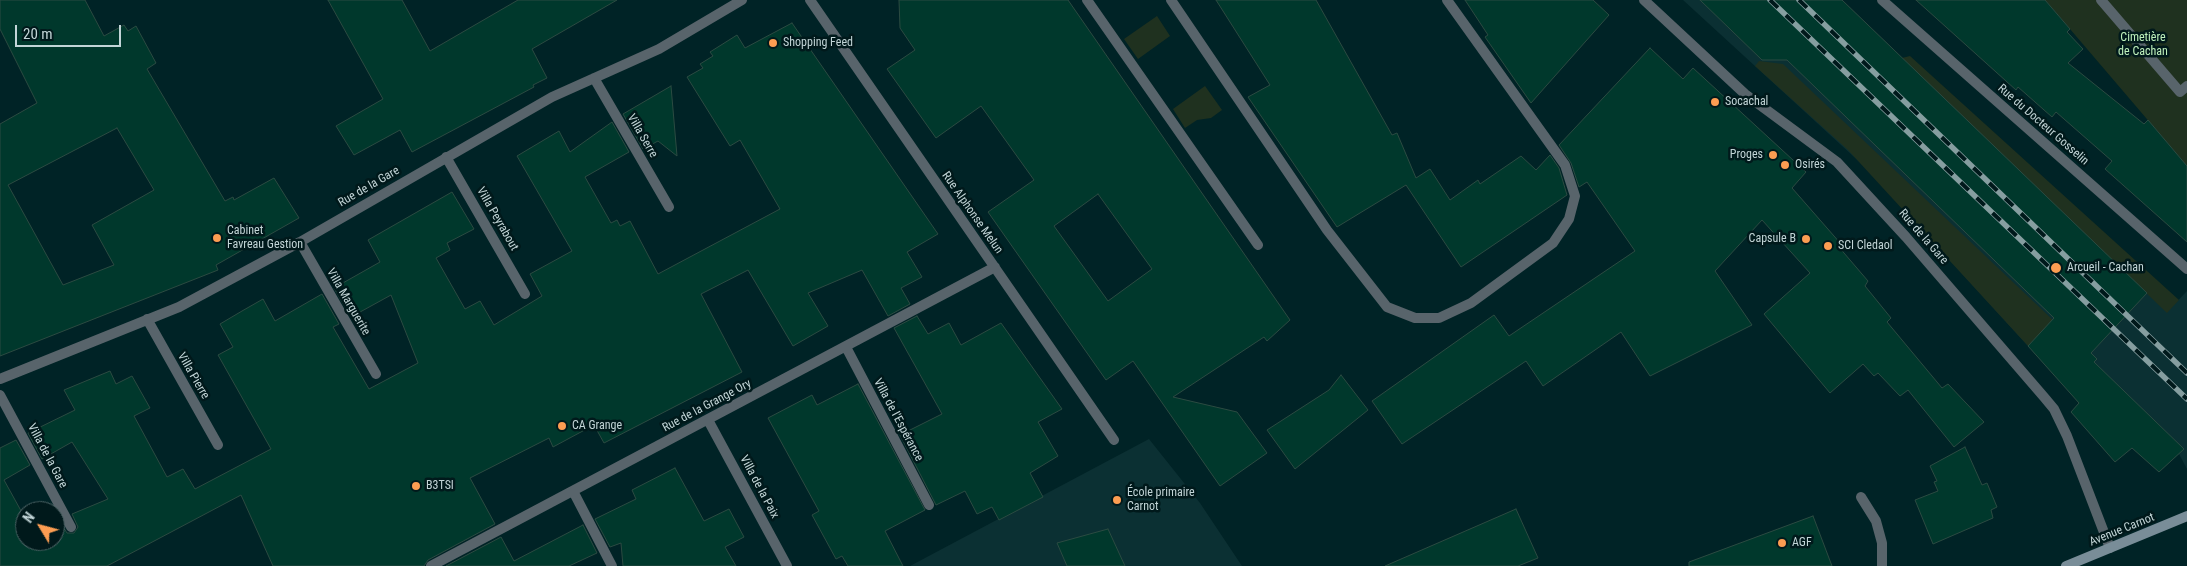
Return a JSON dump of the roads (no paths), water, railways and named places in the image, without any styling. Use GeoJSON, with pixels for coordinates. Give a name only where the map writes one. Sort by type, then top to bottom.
{"type":"FeatureCollection","features":[{"type":"Feature","properties":{"kind":"street","name":"Rue de la Gare"},"geometry":{"type":"LineString","coordinates":[[0,379],[179,307],[300,242],[552,97],[658,49],[742,0]]}},
{"type":"Feature","properties":{"kind":"street","name":"Rue Alphonse Melun"},"geometry":{"type":"LineString","coordinates":[[810,0],[1114,440]]}},
{"type":"Feature","properties":{"kind":"street"},"geometry":{"type":"LineString","coordinates":[[1088,0],[1258,245]]}},
{"type":"Feature","properties":{"kind":"street"},"geometry":{"type":"LineString","coordinates":[[1171,0],[1327,230],[1387,307],[1415,318],[1439,318],[1471,303],[1553,243],[1569,219],[1575,196],[1565,165],[1447,0]]}},
{"type":"Feature","properties":{"kind":"street","name":"Rue de la Gare"},"geometry":{"type":"LineString","coordinates":[[1644,0],[1745,94],[1837,162],[1906,237],[2044,397],[2054,410],[2067,436],[2110,548]]}},
{"type":"Feature","properties":{"kind":"street","name":"Rue du Docteur Gosselin"},"geometry":{"type":"LineString","coordinates":[[1882,0],[2187,269]]}},
{"type":"Feature","properties":{"kind":"street"},"geometry":{"type":"LineString","coordinates":[[2101,0],[2183,89]]}},
{"type":"Feature","properties":{"kind":"street","name":"Villa Serre"},"geometry":{"type":"LineString","coordinates":[[594,78],[669,207]]}},
{"type":"Feature","properties":{"kind":"street","name":"Villa Peyrabout"},"geometry":{"type":"LineString","coordinates":[[446,157],[525,294]]}},
{"type":"Feature","properties":{"kind":"street","name":"Villa Marguerite"},"geometry":{"type":"LineString","coordinates":[[300,242],[376,374]]}},
{"type":"Feature","properties":{"kind":"street","name":"Rue de la Grange Ory"},"geometry":{"type":"LineString","coordinates":[[434,565],[846,348],[994,267]]}},
{"type":"Feature","properties":{"kind":"street","name":"Villa Pierre"},"geometry":{"type":"LineString","coordinates":[[147,319],[218,444]]}},
{"type":"Feature","properties":{"kind":"street","name":"Villa de l'Espérance"},"geometry":{"type":"LineString","coordinates":[[846,348],[929,505]]}},
{"type":"Feature","properties":{"kind":"street","name":"Villa de la Gare"},"geometry":{"type":"LineString","coordinates":[[0,395],[71,528]]}},
{"type":"Feature","properties":{"kind":"street","name":"Villa de la Paix"},"geometry":{"type":"LineString","coordinates":[[708,420],[787,566]]}},
{"type":"Feature","properties":{"kind":"street"},"geometry":{"type":"LineString","coordinates":[[573,491],[612,566]]}},
{"type":"Feature","properties":{"kind":"street"},"geometry":{"type":"LineString","coordinates":[[1861,497],[1876,521],[1882,543],[1882,566]]}},
{"type":"Feature","properties":{"kind":"street","name":"Avenue Carnot"},"geometry":{"type":"LineString","coordinates":[[2066,566],[2187,516]]}},
{"type":"Feature","properties":{"kind":"railway"},"geometry":{"type":"LineString","coordinates":[[1770,0],[2187,399]]}},
{"type":"Feature","properties":{"kind":"railway"},"geometry":{"type":"LineString","coordinates":[[1799,0],[2187,373]]}},
{"type":"Feature","properties":{"kind":"place","name":"Shopping Feed"},"geometry":{"type":"Point","coordinates":[773,43]}},
{"type":"Feature","properties":{"kind":"place","name":"Socachal"},"geometry":{"type":"Point","coordinates":[1715,102]}},
{"type":"Feature","properties":{"kind":"place","name":"Proges"},"geometry":{"type":"Point","coordinates":[1773,155]}},
{"type":"Feature","properties":{"kind":"place","name":"Osirés"},"geometry":{"type":"Point","coordinates":[1785,165]}},
{"type":"Feature","properties":{"kind":"place","name":"Cabinet Favreau Gestion"},"geometry":{"type":"Point","coordinates":[217,238]}},
{"type":"Feature","properties":{"kind":"place","name":"Capsule B"},"geometry":{"type":"Point","coordinates":[1806,239]}},
{"type":"Feature","properties":{"kind":"place","name":"SCI Cledaol"},"geometry":{"type":"Point","coordinates":[1828,246]}},
{"type":"Feature","properties":{"kind":"place","name":"Arcueil - Cachan"},"geometry":{"type":"Point","coordinates":[2056,268]}},
{"type":"Feature","properties":{"kind":"place","name":"CA Grange"},"geometry":{"type":"Point","coordinates":[562,426]}},
{"type":"Feature","properties":{"kind":"place","name":"B3TSI"},"geometry":{"type":"Point","coordinates":[416,486]}},
{"type":"Feature","properties":{"kind":"place","name":"École primaire Carnot"},"geometry":{"type":"Point","coordinates":[1117,500]}},
{"type":"Feature","properties":{"kind":"place","name":"AGF"},"geometry":{"type":"Point","coordinates":[1782,543]}},
{"type":"Feature","properties":{"kind":"park label","name":"Cimetière de Cachan"},"geometry":{"type":"Point","coordinates":[2143,45]}}]}
